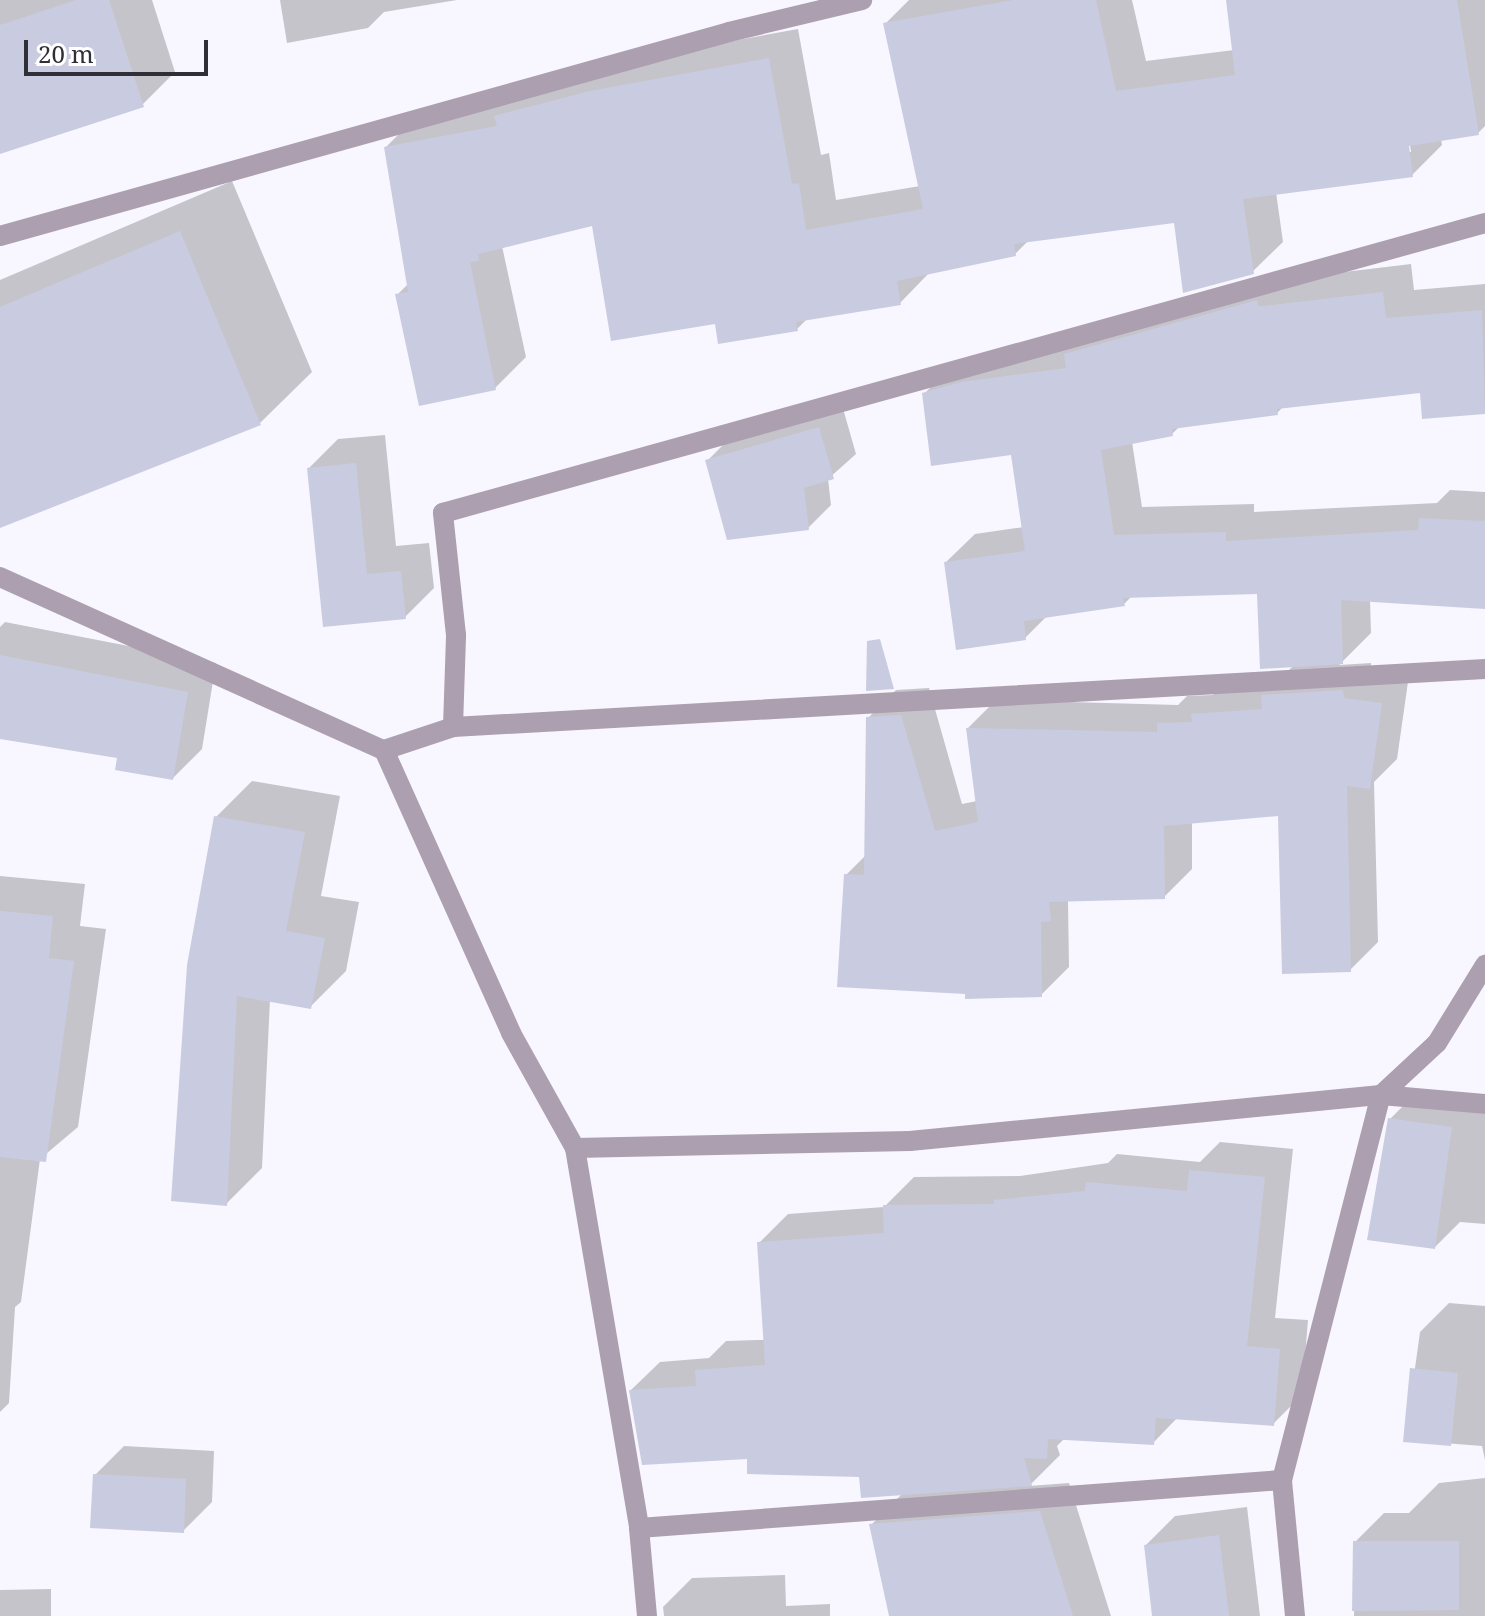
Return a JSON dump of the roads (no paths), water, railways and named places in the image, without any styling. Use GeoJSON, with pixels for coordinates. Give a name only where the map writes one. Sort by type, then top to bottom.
{"type":"FeatureCollection","features":[{"type":"Feature","properties":{"kind":"street"},"geometry":{"type":"LineString","coordinates":[[0,236],[729,32],[862,0]]}},
{"type":"Feature","properties":{"kind":"street"},"geometry":{"type":"LineString","coordinates":[[453,727],[456,635],[443,513],[1485,223]]}},
{"type":"Feature","properties":{"kind":"street"},"geometry":{"type":"LineString","coordinates":[[0,577],[384,750],[511,1033],[575,1148],[639,1528],[647,1616]]}},
{"type":"Feature","properties":{"kind":"street"},"geometry":{"type":"LineString","coordinates":[[384,750],[453,727],[1485,669]]}},
{"type":"Feature","properties":{"kind":"street"},"geometry":{"type":"LineString","coordinates":[[1295,1616],[1282,1480],[1381,1095],[1437,1043],[1485,965]]}},
{"type":"Feature","properties":{"kind":"street"},"geometry":{"type":"LineString","coordinates":[[575,1148],[910,1141],[1381,1095],[1485,1104]]}},
{"type":"Feature","properties":{"kind":"street"},"geometry":{"type":"LineString","coordinates":[[639,1528],[1282,1480]]}}]}
